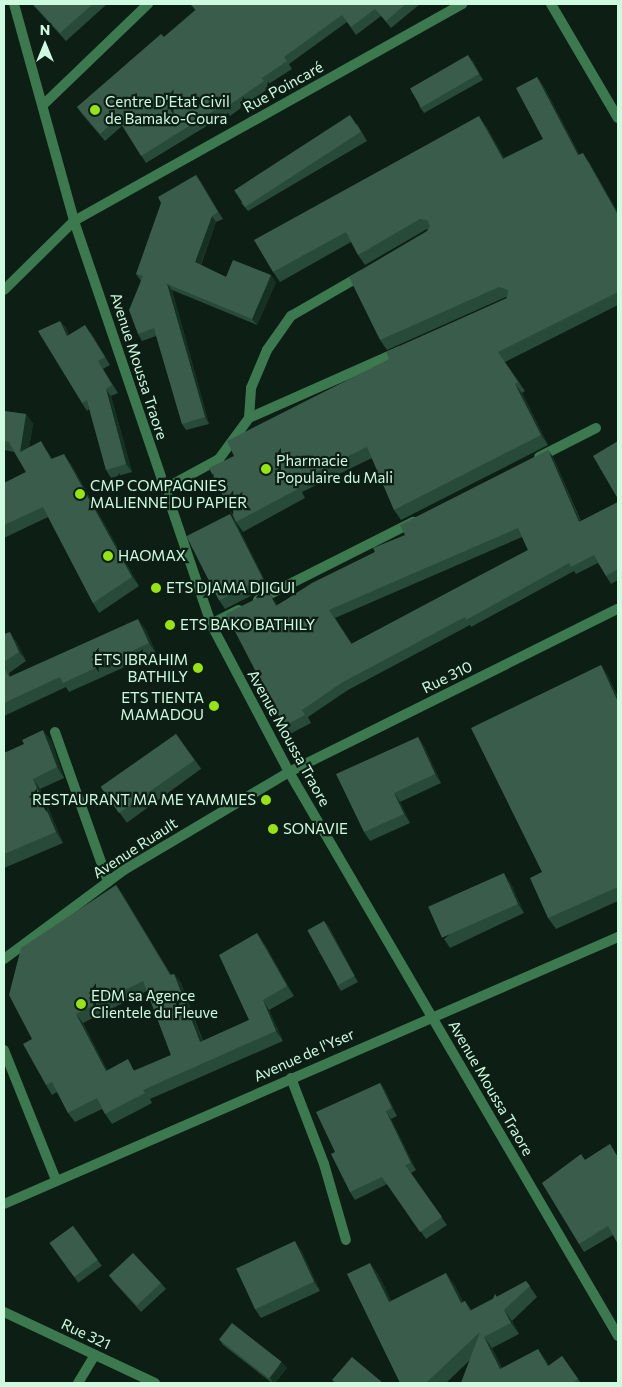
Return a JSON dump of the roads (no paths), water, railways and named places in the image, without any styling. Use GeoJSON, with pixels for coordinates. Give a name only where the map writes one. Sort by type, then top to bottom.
{"type":"FeatureCollection","features":[{"type":"Feature","properties":{"kind":"street","name":"Avenue Moussa Traore"},"geometry":{"type":"LineString","coordinates":[[14,4],[74,221],[211,624],[289,772],[618,1336]]}},
{"type":"Feature","properties":{"kind":"street"},"geometry":{"type":"LineString","coordinates":[[43,105],[148,4]]}},
{"type":"Feature","properties":{"kind":"street","name":"Rue Poincaré"},"geometry":{"type":"LineString","coordinates":[[4,288],[74,221],[462,4]]}},
{"type":"Feature","properties":{"kind":"street"},"geometry":{"type":"LineString","coordinates":[[551,4],[618,118]]}},
{"type":"Feature","properties":{"kind":"street"},"geometry":{"type":"LineString","coordinates":[[249,418],[251,388],[257,372],[267,350],[291,316],[373,268]]}},
{"type":"Feature","properties":{"kind":"street"},"geometry":{"type":"LineString","coordinates":[[164,490],[219,459],[249,418],[410,347]]}},
{"type":"Feature","properties":{"kind":"street"},"geometry":{"type":"LineString","coordinates":[[526,464],[596,428]]}},
{"type":"Feature","properties":{"kind":"street"},"geometry":{"type":"LineString","coordinates":[[211,624],[421,518]]}},
{"type":"Feature","properties":{"kind":"street","name":"Rue 310"},"geometry":{"type":"LineString","coordinates":[[289,772],[618,609]]}},
{"type":"Feature","properties":{"kind":"street"},"geometry":{"type":"LineString","coordinates":[[55,732],[108,882]]}},
{"type":"Feature","properties":{"kind":"street","name":"Avenue Ruault"},"geometry":{"type":"LineString","coordinates":[[4,959],[108,882],[289,772]]}},
{"type":"Feature","properties":{"kind":"street","name":"Avenue de l'Yser"},"geometry":{"type":"LineString","coordinates":[[4,1204],[432,1016],[618,937]]}},
{"type":"Feature","properties":{"kind":"street"},"geometry":{"type":"LineString","coordinates":[[4,1050],[56,1180]]}},
{"type":"Feature","properties":{"kind":"street"},"geometry":{"type":"LineString","coordinates":[[290,1078],[324,1164],[346,1240]]}},
{"type":"Feature","properties":{"kind":"street","name":"Rue 321"},"geometry":{"type":"LineString","coordinates":[[4,1312],[155,1383]]}},
{"type":"Feature","properties":{"kind":"street"},"geometry":{"type":"LineString","coordinates":[[78,1383],[95,1355]]}},
{"type":"Feature","properties":{"kind":"place","name":"Centre D'Etat Civil de Bamako-Coura"},"geometry":{"type":"Point","coordinates":[95,110]}},
{"type":"Feature","properties":{"kind":"place","name":"Pharmacie Populaire du Mali"},"geometry":{"type":"Point","coordinates":[266,469]}},
{"type":"Feature","properties":{"kind":"place","name":"CMP COMPAGNIES MALIENNE DU PAPIER"},"geometry":{"type":"Point","coordinates":[80,494]}},
{"type":"Feature","properties":{"kind":"place","name":"HAOMAX"},"geometry":{"type":"Point","coordinates":[108,556]}},
{"type":"Feature","properties":{"kind":"place","name":"ETS DJAMA DJIGUI"},"geometry":{"type":"Point","coordinates":[156,588]}},
{"type":"Feature","properties":{"kind":"place","name":"ETS BAKO BATHILY"},"geometry":{"type":"Point","coordinates":[170,625]}},
{"type":"Feature","properties":{"kind":"place","name":"ETS IBRAHIM BATHILY"},"geometry":{"type":"Point","coordinates":[198,668]}},
{"type":"Feature","properties":{"kind":"place","name":"ETS TIENTA MAMADOU"},"geometry":{"type":"Point","coordinates":[214,706]}},
{"type":"Feature","properties":{"kind":"place","name":"RESTAURANT MA ME YAMMIES"},"geometry":{"type":"Point","coordinates":[266,800]}},
{"type":"Feature","properties":{"kind":"place","name":"SONAVIE"},"geometry":{"type":"Point","coordinates":[273,829]}},
{"type":"Feature","properties":{"kind":"place","name":"EDM sa Agence Clientele du Fleuve"},"geometry":{"type":"Point","coordinates":[81,1004]}}]}
